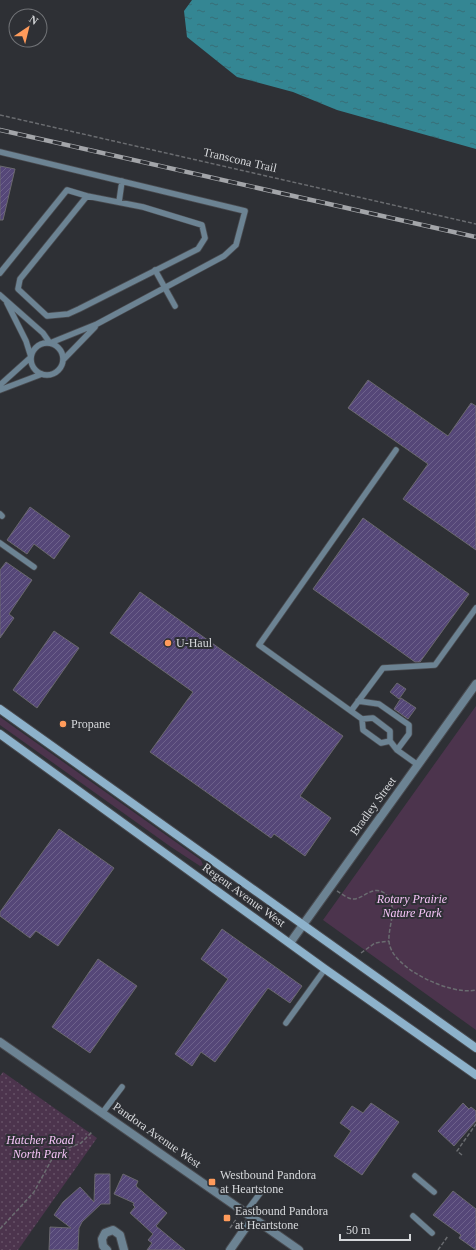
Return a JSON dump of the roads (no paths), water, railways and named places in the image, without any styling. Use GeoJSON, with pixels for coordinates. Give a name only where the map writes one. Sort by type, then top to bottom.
{"type":"FeatureCollection","features":[{"type":"Feature","properties":{"kind":"main road","name":"Regent Avenue West"},"geometry":{"type":"LineString","coordinates":[[0,709],[304,924],[476,1048]]}},
{"type":"Feature","properties":{"kind":"main road","name":"Regent Avenue West"},"geometry":{"type":"LineString","coordinates":[[0,734],[325,969],[476,1075]]}},
{"type":"Feature","properties":{"kind":"street","name":"Bradley Street"},"geometry":{"type":"LineString","coordinates":[[290,943],[476,684]]}},
{"type":"Feature","properties":{"kind":"street","name":"Pandora Avenue West"},"geometry":{"type":"LineString","coordinates":[[0,1042],[103,1112],[299,1250]]}},
{"type":"Feature","properties":{"kind":"street"},"geometry":{"type":"LineString","coordinates":[[230,1250],[247,1213]]}},
{"type":"Feature","properties":{"kind":"street"},"geometry":{"type":"LineString","coordinates":[[107,1250],[103,1246],[102,1240],[105,1233],[113,1230],[120,1234],[124,1250]]}},
{"type":"Feature","properties":{"kind":"lane"},"geometry":{"type":"LineString","coordinates":[[0,152],[245,211],[236,245],[224,256],[97,324],[50,343],[40,345],[33,352],[31,358],[0,385]]}},
{"type":"Feature","properties":{"kind":"lane"},"geometry":{"type":"LineString","coordinates":[[119,202],[122,181]]}},
{"type":"Feature","properties":{"kind":"lane"},"geometry":{"type":"LineString","coordinates":[[0,273],[67,190],[87,196],[143,207],[202,224],[205,238],[198,249],[79,309],[57,316],[47,316],[18,289],[20,279],[87,196]]}},
{"type":"Feature","properties":{"kind":"lane"},"geometry":{"type":"LineString","coordinates":[[155,270],[164,289],[175,306]]}},
{"type":"Feature","properties":{"kind":"lane"},"geometry":{"type":"LineString","coordinates":[[2,297],[43,333],[50,343],[58,347],[63,360]]}},
{"type":"Feature","properties":{"kind":"lane"},"geometry":{"type":"LineString","coordinates":[[2,297],[26,341],[34,368],[42,374]]}},
{"type":"Feature","properties":{"kind":"lane"},"geometry":{"type":"LineString","coordinates":[[0,390],[42,374],[52,374],[57,372],[63,360],[97,324]]}},
{"type":"Feature","properties":{"kind":"lane"},"geometry":{"type":"LineString","coordinates":[[396,450],[259,645],[362,719],[373,718],[390,731],[390,741],[398,750],[418,765]]}},
{"type":"Feature","properties":{"kind":"lane"},"geometry":{"type":"LineString","coordinates":[[0,543],[34,567]]}},
{"type":"Feature","properties":{"kind":"lane"},"geometry":{"type":"LineString","coordinates":[[351,711],[383,668],[435,665],[476,608]]}},
{"type":"Feature","properties":{"kind":"lane"},"geometry":{"type":"LineString","coordinates":[[358,701],[380,704],[409,726],[409,734],[398,750]]}},
{"type":"Feature","properties":{"kind":"lane"},"geometry":{"type":"LineString","coordinates":[[362,719],[363,730],[381,743],[390,741]]}},
{"type":"Feature","properties":{"kind":"lane"},"geometry":{"type":"LineString","coordinates":[[286,1023],[325,969]]}},
{"type":"Feature","properties":{"kind":"lane"},"geometry":{"type":"LineString","coordinates":[[103,1112],[122,1087]]}},
{"type":"Feature","properties":{"kind":"lane"},"geometry":{"type":"LineString","coordinates":[[415,1176],[434,1192]]}},
{"type":"Feature","properties":{"kind":"lane"},"geometry":{"type":"LineString","coordinates":[[247,1213],[264,1188]]}},
{"type":"Feature","properties":{"kind":"lane"},"geometry":{"type":"LineString","coordinates":[[412,1216],[432,1233]]}},
{"type":"Feature","properties":{"kind":"water"},"geometry":{"type":"Polygon","coordinates":[[[192,0],[476,0],[476,149],[337,110],[293,92],[237,77],[187,37],[184,11],[192,0]]]}},
{"type":"Feature","properties":{"kind":"railway"},"geometry":{"type":"LineString","coordinates":[[0,130],[476,237]]}},
{"type":"Feature","properties":{"kind":"place","name":"U-Haul"},"geometry":{"type":"Point","coordinates":[168,643]}},
{"type":"Feature","properties":{"kind":"place","name":"Propane"},"geometry":{"type":"Point","coordinates":[63,724]}},
{"type":"Feature","properties":{"kind":"place","name":"Westbound Pandora at Heartstone"},"geometry":{"type":"Point","coordinates":[212,1182]}},
{"type":"Feature","properties":{"kind":"place","name":"Eastbound Pandora at Heartstone"},"geometry":{"type":"Point","coordinates":[227,1218]}},
{"type":"Feature","properties":{"kind":"park label","name":"Rotary Prairie Nature Park"},"geometry":{"type":"Point","coordinates":[412,906]}},
{"type":"Feature","properties":{"kind":"park label","name":"Hatcher Road North Park"},"geometry":{"type":"Point","coordinates":[40,1147]}}]}
